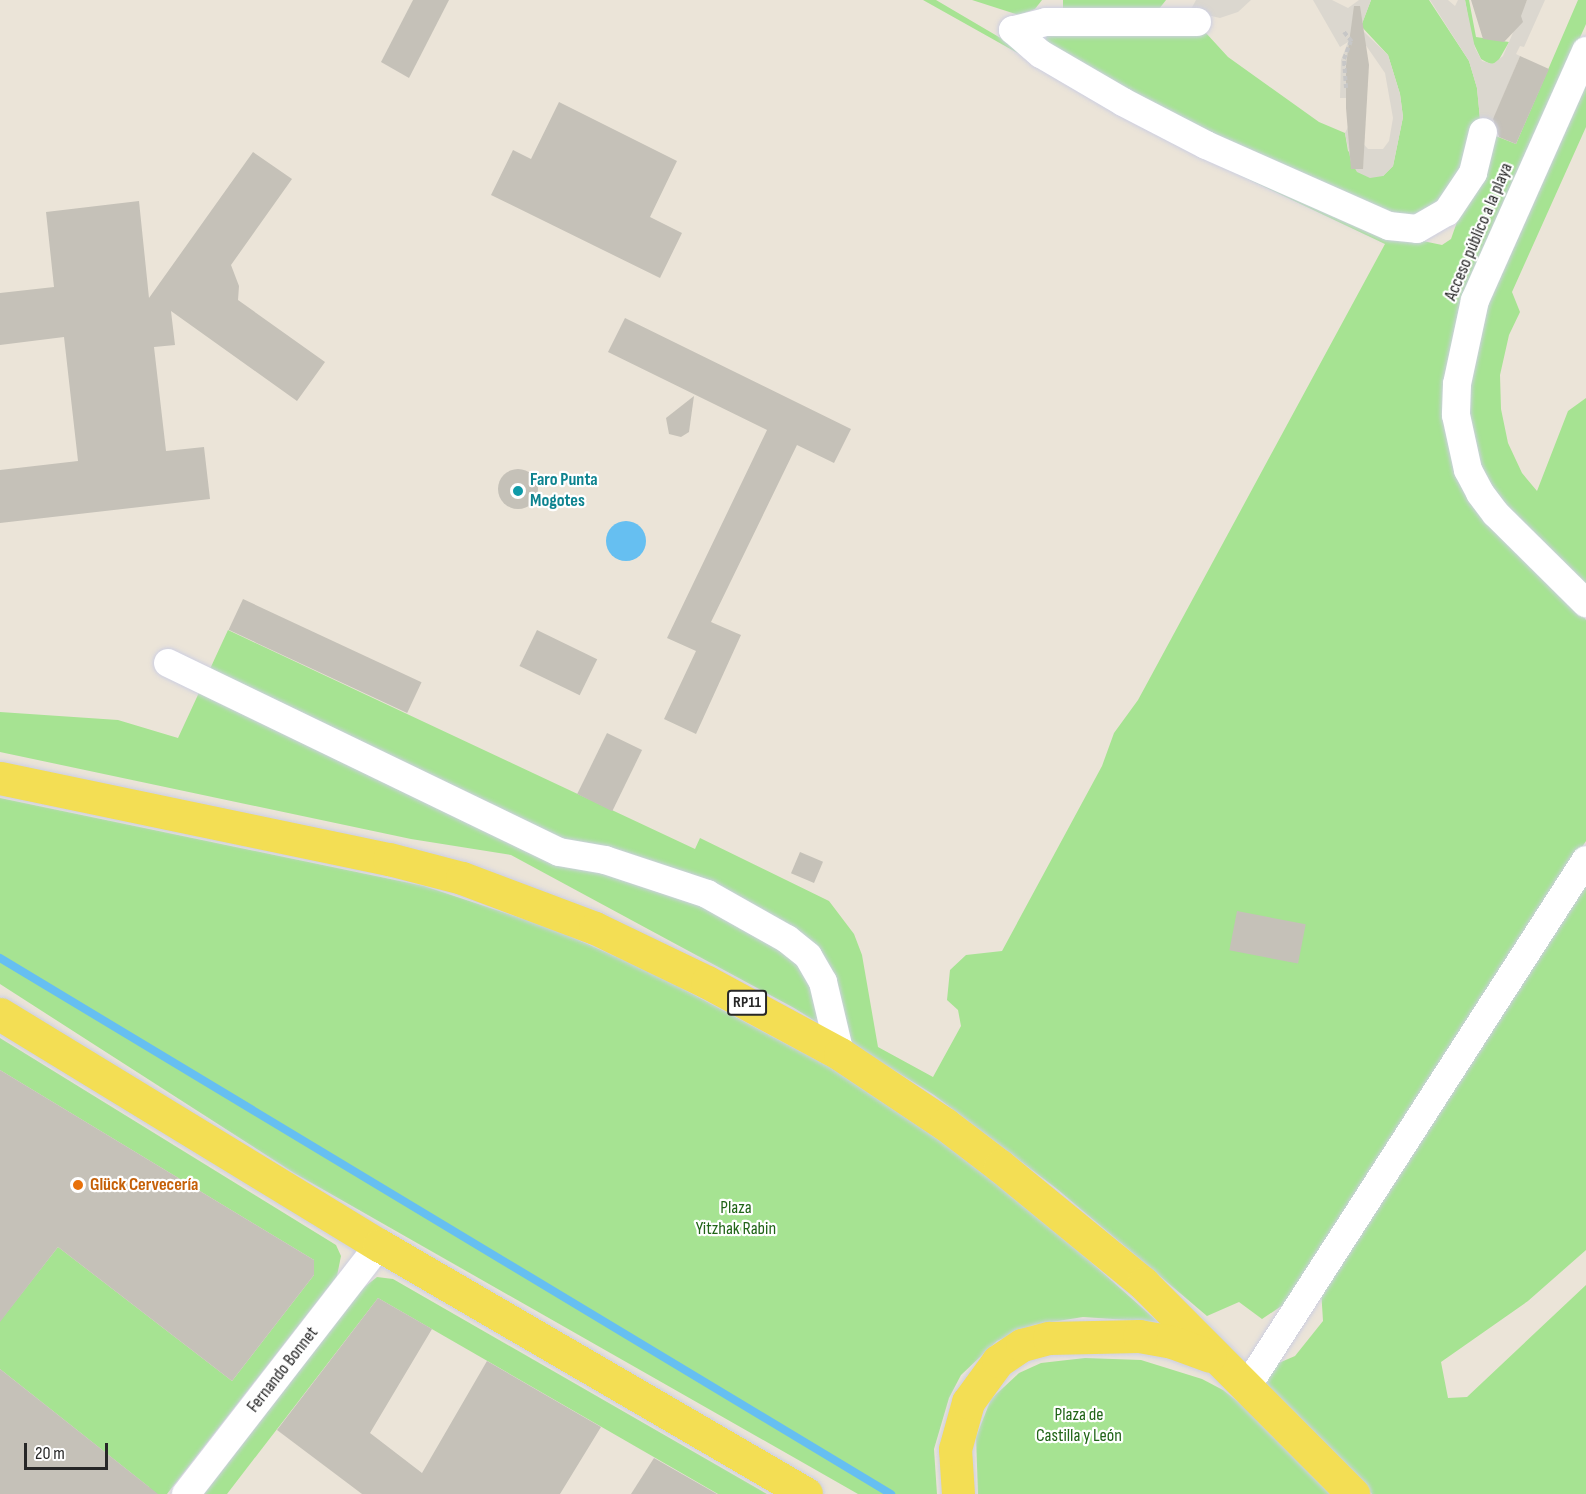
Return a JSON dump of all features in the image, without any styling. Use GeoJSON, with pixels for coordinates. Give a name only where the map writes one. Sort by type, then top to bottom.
{"type":"FeatureCollection","features":[{"type":"Feature","properties":{"kind":"main road","name":"RP11"},"geometry":{"type":"LineString","coordinates":[[0,778],[389,859],[462,878],[538,904],[708,982],[840,1054],[945,1124],[1000,1166],[1143,1283],[1248,1385],[1353,1494]]}},
{"type":"Feature","properties":{"kind":"main road"},"geometry":{"type":"LineString","coordinates":[[0,1014],[379,1245],[806,1494]]}},
{"type":"Feature","properties":{"kind":"main road"},"geometry":{"type":"LineString","coordinates":[[958,1494],[955,1449],[968,1402],[998,1361],[1022,1345],[1049,1338],[1139,1336],[1172,1342],[1223,1361]]}},
{"type":"Feature","properties":{"kind":"street"},"geometry":{"type":"LineString","coordinates":[[1197,22],[1046,22],[1013,30],[1041,54],[1123,102],[1206,145],[1389,226],[1417,229],[1447,212],[1473,173],[1483,132]]}},
{"type":"Feature","properties":{"kind":"street"},"geometry":{"type":"LineString","coordinates":[[1586,51],[1475,300],[1457,384],[1456,415],[1468,470],[1480,493],[1496,514],[1586,603]]}},
{"type":"Feature","properties":{"kind":"street"},"geometry":{"type":"LineString","coordinates":[[168,663],[559,852],[614,862],[707,894],[787,939],[808,956],[823,982],[840,1054]]}},
{"type":"Feature","properties":{"kind":"street"},"geometry":{"type":"LineString","coordinates":[[1248,1385],[1586,860]]}},
{"type":"Feature","properties":{"kind":"street","name":"Fernando Bonnet"},"geometry":{"type":"LineString","coordinates":[[186,1494],[379,1245]]}},
{"type":"Feature","properties":{"kind":"path"},"geometry":{"type":"LineString","coordinates":[[1344,32],[1352,42],[1344,59],[1346,88]]}},
{"type":"Feature","properties":{"kind":"green space"},"geometry":{"type":"Polygon","coordinates":[[[923,0],[936,0],[1004,40],[1404,237],[1442,245],[1451,239],[1488,133],[1516,144],[1578,0],[1586,0],[1586,24],[1475,275],[1450,437],[1586,620],[1586,841],[1286,1303],[1262,1319],[1239,1302],[1207,1316],[1057,1189],[934,1095],[794,1008],[511,855],[411,839],[0,752],[0,712],[118,720],[178,738],[228,630],[695,849],[700,838],[829,901],[854,934],[862,955],[878,1047],[933,1077],[961,1026],[958,1010],[947,1000],[950,970],[966,955],[1002,951],[1102,766],[1114,733],[1138,700],[1385,244],[1218,165],[923,0]]]}},
{"type":"Feature","properties":{"kind":"green space"},"geometry":{"type":"Polygon","coordinates":[[[972,0],[1042,0],[1035,9],[1019,15],[972,0]]]}},
{"type":"Feature","properties":{"kind":"green space"},"geometry":{"type":"Polygon","coordinates":[[[1063,0],[1166,0],[1159,9],[1063,11],[1063,0]]]}},
{"type":"Feature","properties":{"kind":"green space"},"geometry":{"type":"Polygon","coordinates":[[[1371,0],[1429,0],[1469,61],[1477,88],[1480,119],[1462,181],[1413,222],[1208,140],[1045,41],[1047,31],[1206,33],[1228,57],[1319,122],[1345,133],[1348,151],[1383,176],[1393,166],[1403,117],[1400,94],[1388,55],[1361,26],[1371,0]]]}},
{"type":"Feature","properties":{"kind":"green space"},"geometry":{"type":"Polygon","coordinates":[[[1465,0],[1469,0],[1476,37],[1509,42],[1497,63],[1490,64],[1481,59],[1472,40],[1465,0]]]}},
{"type":"Feature","properties":{"kind":"green space"},"geometry":{"type":"Polygon","coordinates":[[[1586,75],[1586,127],[1512,292],[1520,312],[1509,335],[1500,375],[1501,409],[1508,443],[1522,473],[1537,491],[1568,411],[1586,398],[1586,592],[1485,482],[1466,412],[1480,324],[1586,75]]]}},
{"type":"Feature","properties":{"kind":"green space","name":"Plaza Yitzhak Rabin"},"geometry":{"type":"Polygon","coordinates":[[[0,798],[424,886],[551,928],[651,972],[845,1075],[924,1126],[1055,1230],[1158,1322],[1083,1317],[1033,1325],[997,1341],[961,1375],[949,1398],[934,1449],[937,1494],[858,1494],[294,1173],[0,984],[0,798]]]}},
{"type":"Feature","properties":{"kind":"green space"},"geometry":{"type":"Polygon","coordinates":[[[1586,881],[1586,1250],[1528,1301],[1441,1362],[1448,1398],[1467,1397],[1586,1285],[1586,1494],[1372,1494],[1255,1373],[1295,1356],[1323,1321],[1321,1289],[1586,881]]]}},
{"type":"Feature","properties":{"kind":"green space"},"geometry":{"type":"Polygon","coordinates":[[[0,1038],[336,1245],[341,1256],[337,1276],[167,1494],[143,1494],[149,1487],[0,1369],[0,1321],[58,1247],[232,1381],[314,1275],[314,1260],[0,1070],[0,1038]]]}},
{"type":"Feature","properties":{"kind":"green space"},"geometry":{"type":"Polygon","coordinates":[[[377,1277],[393,1279],[767,1494],[718,1494],[378,1298],[227,1494],[204,1494],[362,1289],[377,1277]]]}},
{"type":"Feature","properties":{"kind":"green space","name":"Plaza de Castilla y León"},"geometry":{"type":"Polygon","coordinates":[[[1085,1358],[1141,1360],[1202,1379],[1223,1390],[1246,1408],[1330,1494],[978,1494],[976,1437],[991,1399],[1019,1373],[1041,1363],[1085,1358]]]}},
{"type":"Feature","properties":{"kind":"shaded area"},"geometry":{"type":"Polygon","coordinates":[[[1196,0],[1251,0],[1238,12],[1220,18],[1190,11],[1196,0]]]}},
{"type":"Feature","properties":{"kind":"shaded area"},"geometry":{"type":"Polygon","coordinates":[[[1313,0],[1332,0],[1348,8],[1359,0],[1371,0],[1362,24],[1363,31],[1388,55],[1400,94],[1403,117],[1393,166],[1383,176],[1370,178],[1357,172],[1351,162],[1345,133],[1348,127],[1368,149],[1383,149],[1389,141],[1393,118],[1385,73],[1365,44],[1346,65],[1346,98],[1340,98],[1341,60],[1348,42],[1340,47],[1313,0]]]}},
{"type":"Feature","properties":{"kind":"shaded area"},"geometry":{"type":"Polygon","coordinates":[[[1430,0],[1448,0],[1455,6],[1458,0],[1465,0],[1475,48],[1482,61],[1493,64],[1503,56],[1527,0],[1545,0],[1524,47],[1520,46],[1516,54],[1520,56],[1488,133],[1480,119],[1477,88],[1469,61],[1430,0]]]}},
{"type":"Feature","properties":{"kind":"water"},"geometry":{"type":"Polygon","coordinates":[[[626,521],[640,527],[646,541],[640,555],[626,561],[612,555],[606,541],[612,527],[626,521]]]}},
{"type":"Feature","properties":{"kind":"building"},"geometry":{"type":"Polygon","coordinates":[[[413,0],[449,0],[409,78],[381,62],[413,0]]]}},
{"type":"Feature","properties":{"kind":"building"},"geometry":{"type":"Polygon","coordinates":[[[1471,0],[1527,0],[1521,16],[1523,22],[1504,42],[1483,39],[1471,0]]]}},
{"type":"Feature","properties":{"kind":"building"},"geometry":{"type":"Polygon","coordinates":[[[1354,6],[1360,6],[1369,65],[1363,169],[1351,169],[1346,108],[1346,65],[1354,6]]]}},
{"type":"Feature","properties":{"kind":"building"},"geometry":{"type":"Polygon","coordinates":[[[1520,56],[1549,69],[1516,144],[1499,137],[1493,119],[1520,56]]]}},
{"type":"Feature","properties":{"kind":"building"},"geometry":{"type":"Polygon","coordinates":[[[559,102],[677,161],[650,217],[682,233],[660,278],[491,195],[513,150],[531,159],[559,102]]]}},
{"type":"Feature","properties":{"kind":"building"},"geometry":{"type":"Polygon","coordinates":[[[253,152],[292,179],[231,265],[239,286],[238,300],[325,362],[297,401],[171,311],[175,345],[154,347],[166,451],[204,447],[210,499],[0,523],[0,470],[78,461],[64,337],[0,345],[0,293],[54,287],[46,212],[139,201],[149,298],[253,152]]]}},
{"type":"Feature","properties":{"kind":"building"},"geometry":{"type":"Polygon","coordinates":[[[625,318],[851,429],[834,463],[797,445],[711,622],[741,635],[696,734],[664,719],[696,651],[667,638],[767,430],[608,352],[625,318]]]}},
{"type":"Feature","properties":{"kind":"building"},"geometry":{"type":"Polygon","coordinates":[[[694,396],[689,432],[681,437],[669,434],[666,418],[694,396]]]}},
{"type":"Feature","properties":{"kind":"building","name":"Faro Punta Mogotes"},"geometry":{"type":"Polygon","coordinates":[[[518,469],[532,475],[538,489],[532,503],[518,509],[504,503],[498,489],[504,475],[518,469]]]}},
{"type":"Feature","properties":{"kind":"building"},"geometry":{"type":"Polygon","coordinates":[[[243,599],[422,682],[407,713],[229,630],[243,599]]]}},
{"type":"Feature","properties":{"kind":"building"},"geometry":{"type":"Polygon","coordinates":[[[537,630],[597,659],[580,695],[519,666],[537,630]]]}},
{"type":"Feature","properties":{"kind":"building"},"geometry":{"type":"Polygon","coordinates":[[[607,733],[642,750],[612,811],[577,794],[607,733]]]}},
{"type":"Feature","properties":{"kind":"building"},"geometry":{"type":"Polygon","coordinates":[[[800,852],[823,862],[814,883],[791,873],[800,852]]]}},
{"type":"Feature","properties":{"kind":"building"},"geometry":{"type":"Polygon","coordinates":[[[1237,911],[1306,924],[1298,964],[1229,950],[1237,911]]]}},
{"type":"Feature","properties":{"kind":"building"},"geometry":{"type":"Polygon","coordinates":[[[0,1070],[314,1260],[314,1275],[232,1381],[58,1247],[0,1322],[0,1070]]]}},
{"type":"Feature","properties":{"kind":"building"},"geometry":{"type":"Polygon","coordinates":[[[378,1298],[432,1329],[370,1433],[422,1473],[487,1361],[601,1427],[560,1494],[362,1494],[277,1430],[378,1298]]]}},
{"type":"Feature","properties":{"kind":"building"},"geometry":{"type":"Polygon","coordinates":[[[0,1369],[158,1494],[0,1494],[0,1369]]]}},
{"type":"Feature","properties":{"kind":"building"},"geometry":{"type":"Polygon","coordinates":[[[654,1458],[717,1494],[631,1494],[654,1458]]]}},
{"type":"Feature","properties":{"kind":"waterway"},"geometry":{"type":"LineString","coordinates":[[0,958],[891,1494]]}},
{"type":"Feature","properties":{"kind":"place","name":"Faro Punta Mogotes"},"geometry":{"type":"Point","coordinates":[518,491]}},
{"type":"Feature","properties":{"kind":"place","name":"Glück Cervecería"},"geometry":{"type":"Point","coordinates":[78,1185]}}]}
